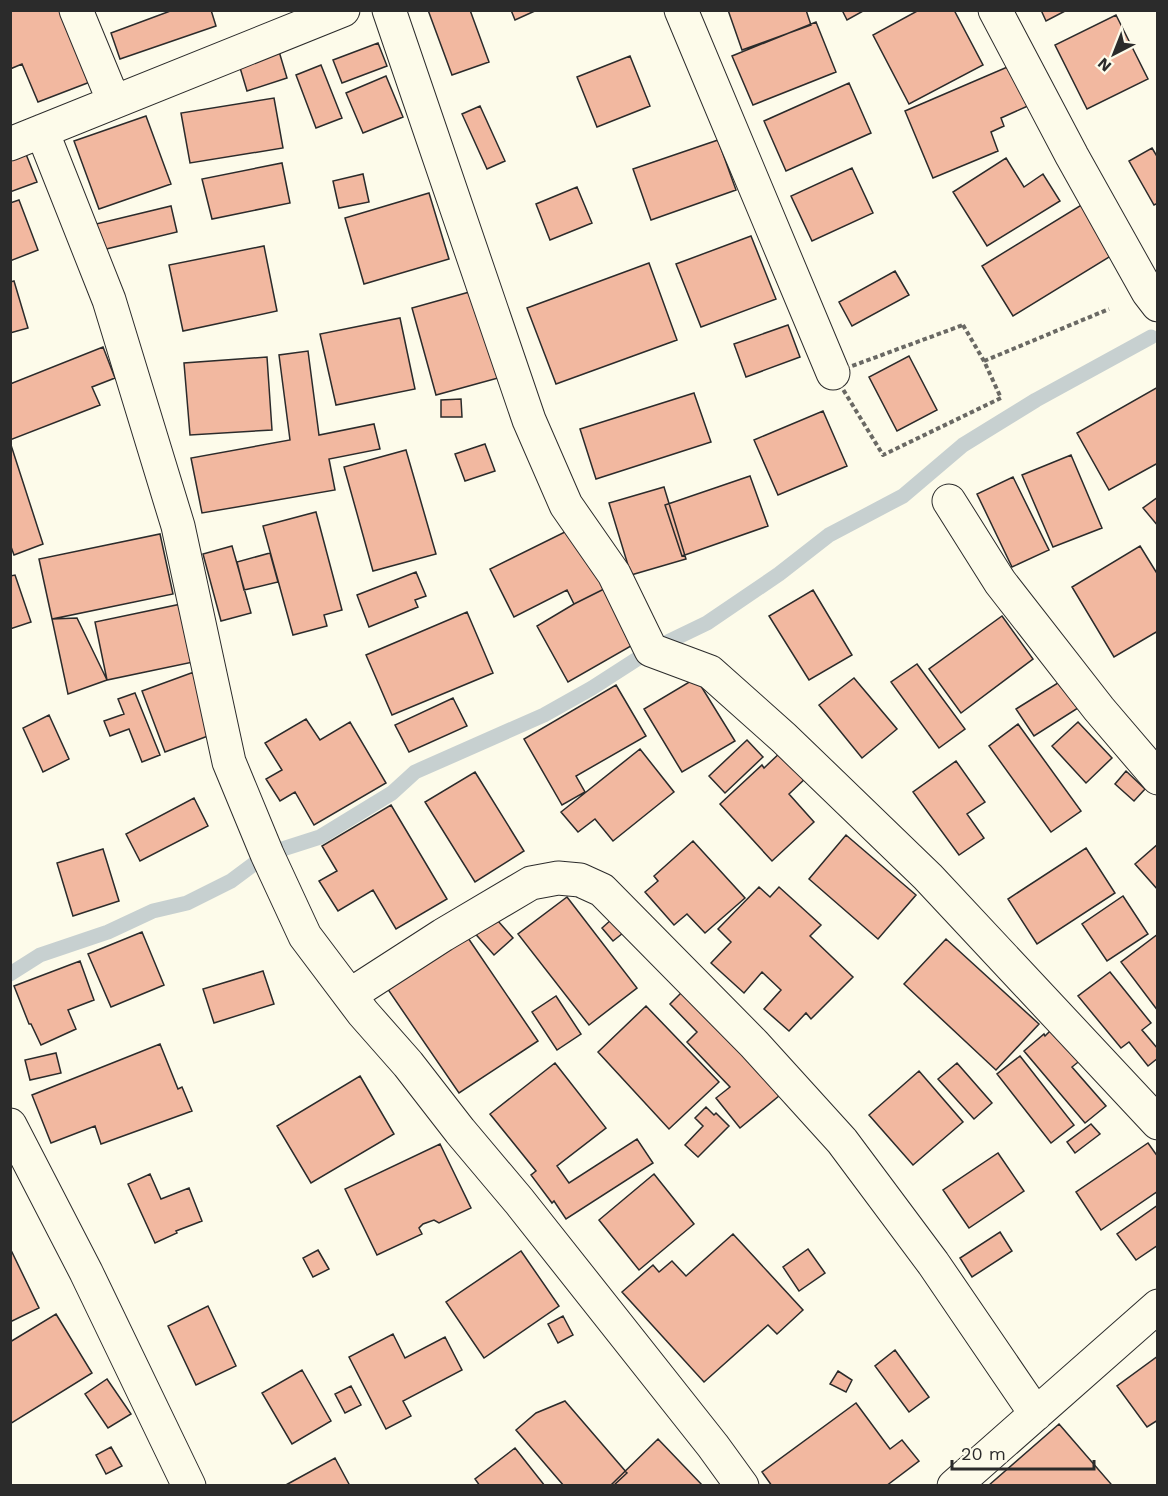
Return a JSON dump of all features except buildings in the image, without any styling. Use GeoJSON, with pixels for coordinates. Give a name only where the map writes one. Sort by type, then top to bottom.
{"type":"FeatureCollection","features":[{"type":"Feature","properties":{"kind":"street"},"geometry":{"type":"LineString","coordinates":[[76,10],[114,102]]}},
{"type":"Feature","properties":{"kind":"street"},"geometry":{"type":"LineString","coordinates":[[10,144],[343,10]]}},
{"type":"Feature","properties":{"kind":"street"},"geometry":{"type":"LineString","coordinates":[[389,10],[529,420],[566,505],[614,574],[651,650],[710,672],[784,738],[928,877],[1158,1123]]}},
{"type":"Feature","properties":{"kind":"street"},"geometry":{"type":"LineString","coordinates":[[681,10],[833,373]]}},
{"type":"Feature","properties":{"kind":"street"},"geometry":{"type":"LineString","coordinates":[[994,10],[1072,156],[1153,299]]}},
{"type":"Feature","properties":{"kind":"street"},"geometry":{"type":"LineString","coordinates":[[42,131],[109,300],[178,526],[229,762],[267,854],[305,936],[363,1013],[408,1064],[519,1201],[742,1485]]}},
{"type":"Feature","properties":{"kind":"street"},"geometry":{"type":"LineString","coordinates":[[949,501],[1000,582],[1098,709],[1158,778]]}},
{"type":"Feature","properties":{"kind":"street"},"geometry":{"type":"LineString","coordinates":[[350,995],[443,935],[531,883],[558,878],[580,880],[602,890],[754,1044],[842,1141],[933,1263],[1036,1414]]}},
{"type":"Feature","properties":{"kind":"street"},"geometry":{"type":"LineString","coordinates":[[10,1125],[86,1272],[189,1485]]}},
{"type":"Feature","properties":{"kind":"street"},"geometry":{"type":"LineString","coordinates":[[954,1485],[1158,1306]]}},
{"type":"Feature","properties":{"kind":"path"},"geometry":{"type":"LineString","coordinates":[[984,361],[1153,299]]}},
{"type":"Feature","properties":{"kind":"path"},"geometry":{"type":"LineString","coordinates":[[963,325],[984,361],[1000,398],[883,455],[833,373],[963,325]]}},
{"type":"Feature","properties":{"kind":"waterway"},"geometry":{"type":"LineString","coordinates":[[10,974],[40,955],[108,932],[153,911],[187,903],[231,881],[267,854],[320,837],[392,793],[415,772],[544,715],[592,688],[651,650],[707,623],[779,574],[829,535],[903,496],[963,445],[1036,400],[1151,337]]}}]}
